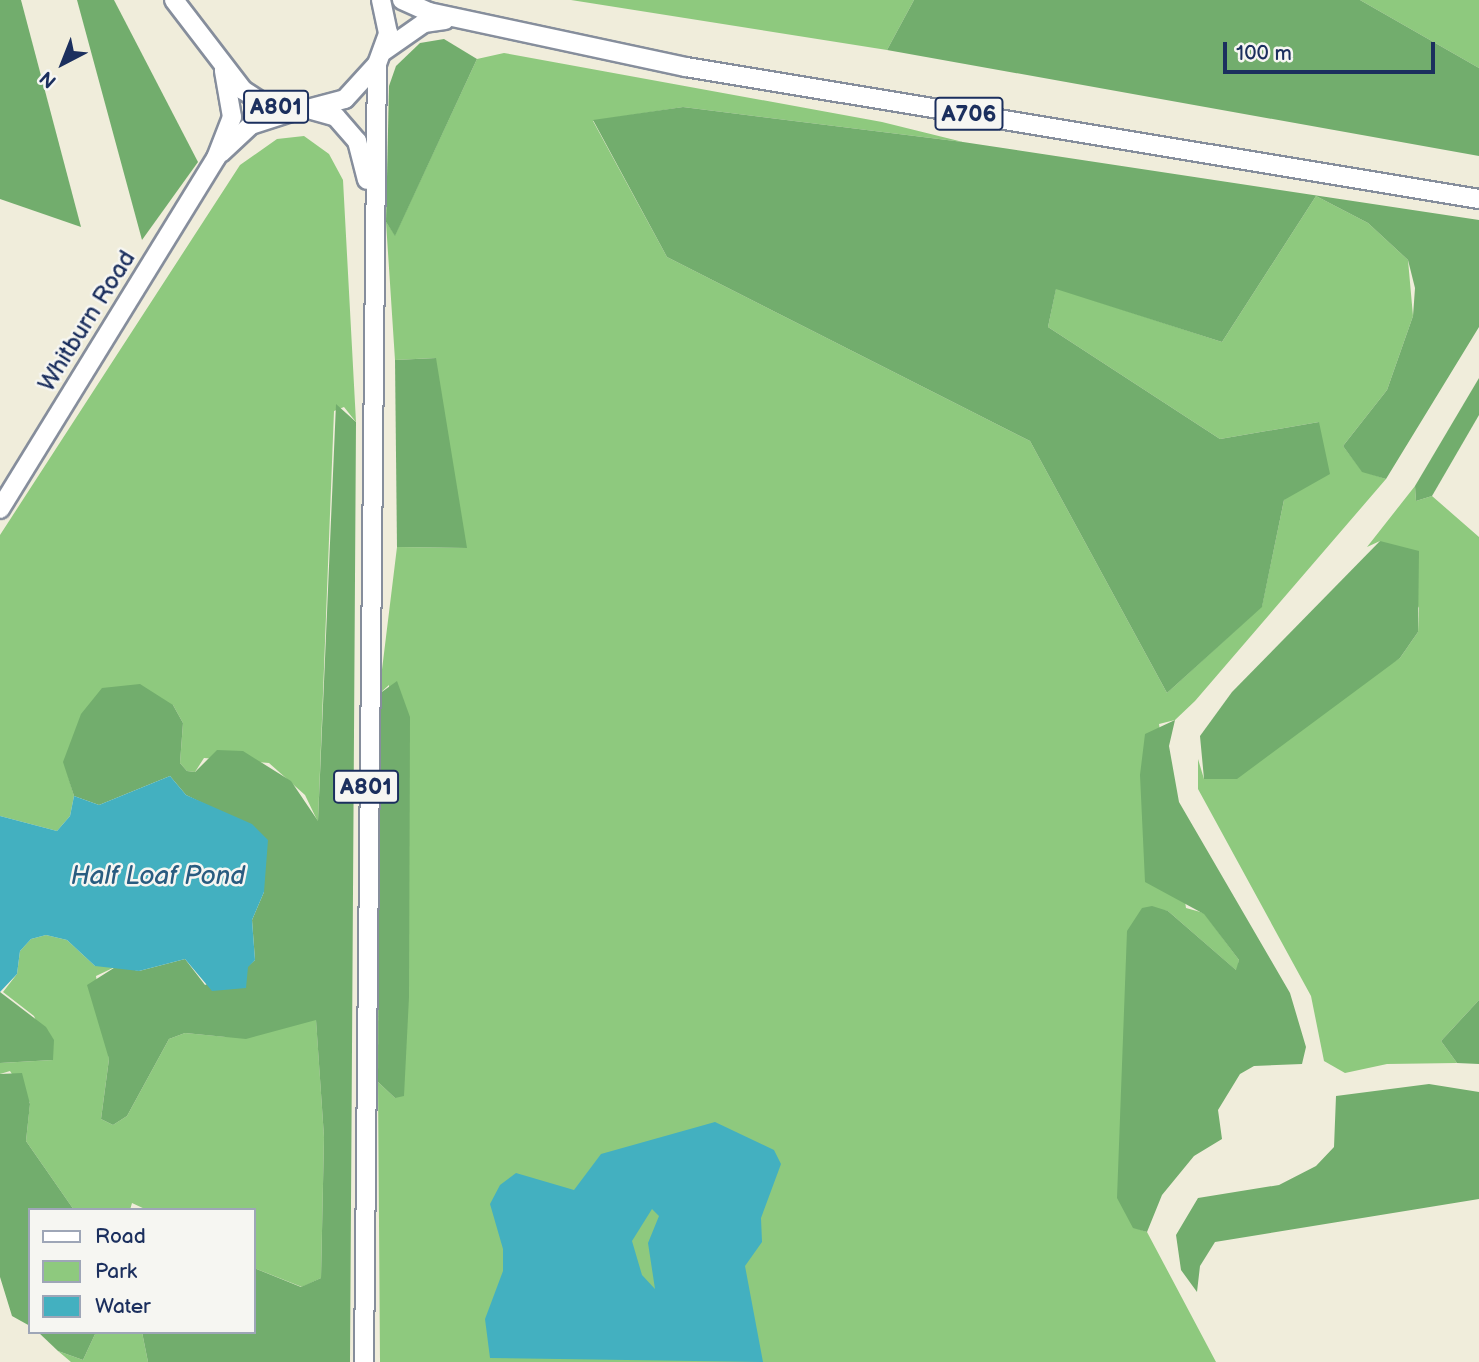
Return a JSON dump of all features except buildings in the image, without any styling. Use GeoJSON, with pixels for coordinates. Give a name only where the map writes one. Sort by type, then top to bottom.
{"type":"FeatureCollection","features":[{"type":"Feature","properties":{"kind":"main road"},"geometry":{"type":"LineString","coordinates":[[163,0],[194,34]]}},
{"type":"Feature","properties":{"kind":"main road","name":"A801"},"geometry":{"type":"LineString","coordinates":[[174,0],[194,34],[224,71],[268,106],[307,110],[336,117],[358,141],[372,212]]}},
{"type":"Feature","properties":{"kind":"main road","name":"A801"},"geometry":{"type":"LineString","coordinates":[[364,1362],[372,212],[381,57],[381,0]]}},
{"type":"Feature","properties":{"kind":"main road","name":"A706"},"geometry":{"type":"LineString","coordinates":[[402,0],[462,18],[686,67],[1479,199]]}},
{"type":"Feature","properties":{"kind":"main road","name":"A706"},"geometry":{"type":"LineString","coordinates":[[381,57],[424,23],[462,18]]}},
{"type":"Feature","properties":{"kind":"main road","name":"A801"},"geometry":{"type":"LineString","coordinates":[[307,110],[345,99],[381,57]]}},
{"type":"Feature","properties":{"kind":"main road","name":"Whitburn Road"},"geometry":{"type":"LineString","coordinates":[[0,509],[216,158],[232,117],[224,71]]}},
{"type":"Feature","properties":{"kind":"main road","name":"Whitburn Road"},"geometry":{"type":"LineString","coordinates":[[216,158],[251,125],[307,110]]}},
{"type":"Feature","properties":{"kind":"green space"},"geometry":{"type":"Polygon","coordinates":[[[0,0],[21,0],[81,227],[0,199],[0,0]]]}},
{"type":"Feature","properties":{"kind":"green space"},"geometry":{"type":"Polygon","coordinates":[[[77,0],[114,0],[198,162],[142,240],[77,0]]]}},
{"type":"Feature","properties":{"kind":"green space"},"geometry":{"type":"Polygon","coordinates":[[[571,0],[914,0],[887,50],[571,0]]]}},
{"type":"Feature","properties":{"kind":"green space"},"geometry":{"type":"Polygon","coordinates":[[[914,0],[1360,0],[1479,68],[1479,156],[887,50],[914,0]]]}},
{"type":"Feature","properties":{"kind":"green space"},"geometry":{"type":"Polygon","coordinates":[[[1360,0],[1479,0],[1479,68],[1360,0]]]}},
{"type":"Feature","properties":{"kind":"green space"},"geometry":{"type":"Polygon","coordinates":[[[444,39],[477,59],[395,236],[386,222],[389,86],[396,66],[420,43],[444,39]]]}},
{"type":"Feature","properties":{"kind":"green space"},"geometry":{"type":"Polygon","coordinates":[[[504,53],[882,122],[963,142],[683,107],[593,121],[667,257],[1030,441],[1167,693],[1262,606],[1284,500],[1319,422],[1220,439],[1048,327],[1056,288],[1222,342],[1316,196],[1368,223],[1408,260],[1413,316],[1387,390],[1343,446],[1362,471],[1386,479],[1195,701],[1175,720],[1159,724],[1186,908],[1204,913],[1239,960],[1237,971],[1168,911],[1142,908],[1133,1227],[1147,1232],[1216,1362],[380,1362],[378,1082],[395,1098],[389,685],[379,694],[397,547],[466,548],[435,358],[395,360],[386,222],[395,235],[477,59],[504,53]]]}},
{"type":"Feature","properties":{"kind":"green space"},"geometry":{"type":"Polygon","coordinates":[[[683,107],[963,142],[1479,220],[1479,327],[1386,479],[1362,472],[1343,446],[1387,390],[1413,316],[1415,288],[1408,260],[1368,223],[1316,196],[1222,342],[1056,289],[1048,327],[1220,439],[1319,422],[1330,474],[1284,500],[1262,607],[1167,693],[1030,441],[667,257],[593,120],[683,107]]]}},
{"type":"Feature","properties":{"kind":"green space"},"geometry":{"type":"Polygon","coordinates":[[[304,136],[329,154],[343,180],[356,422],[344,407],[334,411],[318,822],[305,795],[269,763],[204,758],[195,772],[187,771],[180,763],[183,723],[173,705],[64,762],[74,796],[70,816],[57,831],[0,816],[0,535],[240,165],[277,139],[304,136]]]}},
{"type":"Feature","properties":{"kind":"green space"},"geometry":{"type":"Polygon","coordinates":[[[436,358],[467,548],[397,547],[395,360],[436,358]]]}},
{"type":"Feature","properties":{"kind":"green space"},"geometry":{"type":"Polygon","coordinates":[[[1479,378],[1479,415],[1432,496],[1416,501],[1415,486],[1479,378]]]}},
{"type":"Feature","properties":{"kind":"green space"},"geometry":{"type":"Polygon","coordinates":[[[336,404],[356,422],[350,1362],[148,1362],[142,1334],[256,1334],[256,1269],[301,1287],[321,1278],[324,1137],[316,1020],[246,1039],[185,1033],[169,1039],[127,1116],[113,1125],[101,1119],[109,1059],[87,985],[117,966],[139,971],[185,959],[205,985],[248,966],[255,960],[252,920],[264,892],[217,810],[186,795],[170,776],[99,805],[74,796],[63,762],[81,714],[102,688],[140,684],[173,705],[183,723],[180,763],[187,771],[195,772],[217,750],[243,751],[291,781],[318,821],[336,404]]]}},
{"type":"Feature","properties":{"kind":"green space"},"geometry":{"type":"Polygon","coordinates":[[[1415,486],[1416,501],[1432,496],[1479,537],[1479,1000],[1441,1041],[1457,1063],[1387,1064],[1345,1073],[1324,1061],[1311,996],[1198,789],[1198,759],[1204,779],[1400,658],[1418,632],[1419,608],[1380,541],[1367,547],[1415,486]]]}},
{"type":"Feature","properties":{"kind":"green space"},"geometry":{"type":"Polygon","coordinates":[[[1380,541],[1419,551],[1418,632],[1400,658],[1237,779],[1204,779],[1200,736],[1232,692],[1380,541]]]}},
{"type":"Feature","properties":{"kind":"green space"},"geometry":{"type":"Polygon","coordinates":[[[397,681],[410,717],[409,997],[404,1096],[395,1098],[378,1082],[379,694],[397,681]]]}},
{"type":"Feature","properties":{"kind":"green space"},"geometry":{"type":"Polygon","coordinates":[[[1175,720],[1169,746],[1179,802],[1290,993],[1306,1047],[1302,1064],[1254,1066],[1240,1074],[1218,1110],[1222,1139],[1194,1156],[1162,1195],[1147,1232],[1133,1228],[1117,1198],[1127,931],[1142,908],[1152,906],[1168,911],[1236,970],[1239,960],[1204,914],[1145,882],[1140,775],[1145,734],[1175,720]]]}},
{"type":"Feature","properties":{"kind":"green space"},"geometry":{"type":"Polygon","coordinates":[[[46,935],[67,940],[95,966],[117,966],[96,976],[109,1059],[101,1119],[113,1125],[127,1116],[169,1039],[185,1033],[227,1037],[316,1019],[324,1137],[321,1278],[302,1287],[256,1269],[256,1208],[143,1208],[132,1203],[131,1208],[73,1208],[26,1141],[30,1103],[10,1071],[0,1074],[0,1063],[53,1060],[34,1016],[3,992],[17,974],[20,951],[31,939],[46,935]]]}},
{"type":"Feature","properties":{"kind":"green space"},"geometry":{"type":"Polygon","coordinates":[[[0,992],[46,1027],[54,1040],[53,1060],[0,1063],[0,992]]]}},
{"type":"Feature","properties":{"kind":"green space"},"geometry":{"type":"Polygon","coordinates":[[[1479,1000],[1479,1064],[1457,1063],[1441,1041],[1479,1000]]]}},
{"type":"Feature","properties":{"kind":"green space"},"geometry":{"type":"Polygon","coordinates":[[[22,1073],[30,1104],[26,1141],[73,1208],[28,1208],[28,1325],[12,1316],[0,1277],[0,1074],[22,1073]]]}},
{"type":"Feature","properties":{"kind":"green space"},"geometry":{"type":"Polygon","coordinates":[[[1429,1084],[1479,1092],[1479,1199],[1215,1242],[1200,1266],[1197,1292],[1181,1270],[1176,1235],[1198,1198],[1279,1185],[1316,1166],[1334,1147],[1336,1096],[1429,1084]]]}},
{"type":"Feature","properties":{"kind":"green space"},"geometry":{"type":"Polygon","coordinates":[[[40,1334],[95,1334],[83,1360],[58,1351],[40,1334]]]}},
{"type":"Feature","properties":{"kind":"green space"},"geometry":{"type":"Polygon","coordinates":[[[95,1334],[142,1334],[148,1362],[71,1362],[58,1351],[83,1360],[95,1334]]]}},
{"type":"Feature","properties":{"kind":"water","name":"Half Loaf Pond"},"geometry":{"type":"Polygon","coordinates":[[[170,776],[186,795],[252,824],[268,840],[264,892],[252,920],[255,960],[248,967],[246,988],[212,991],[185,959],[139,971],[95,966],[67,940],[46,935],[31,939],[20,951],[17,974],[0,992],[0,816],[57,831],[70,816],[74,796],[99,805],[170,776]]]}},
{"type":"Feature","properties":{"kind":"water"},"geometry":{"type":"Polygon","coordinates":[[[715,1122],[774,1150],[781,1164],[761,1218],[762,1242],[745,1266],[763,1362],[490,1358],[485,1319],[503,1271],[503,1249],[490,1204],[500,1185],[516,1173],[574,1190],[601,1154],[715,1122]],[[652,1209],[632,1241],[642,1275],[655,1289],[648,1243],[659,1216],[652,1209]]]}}]}
